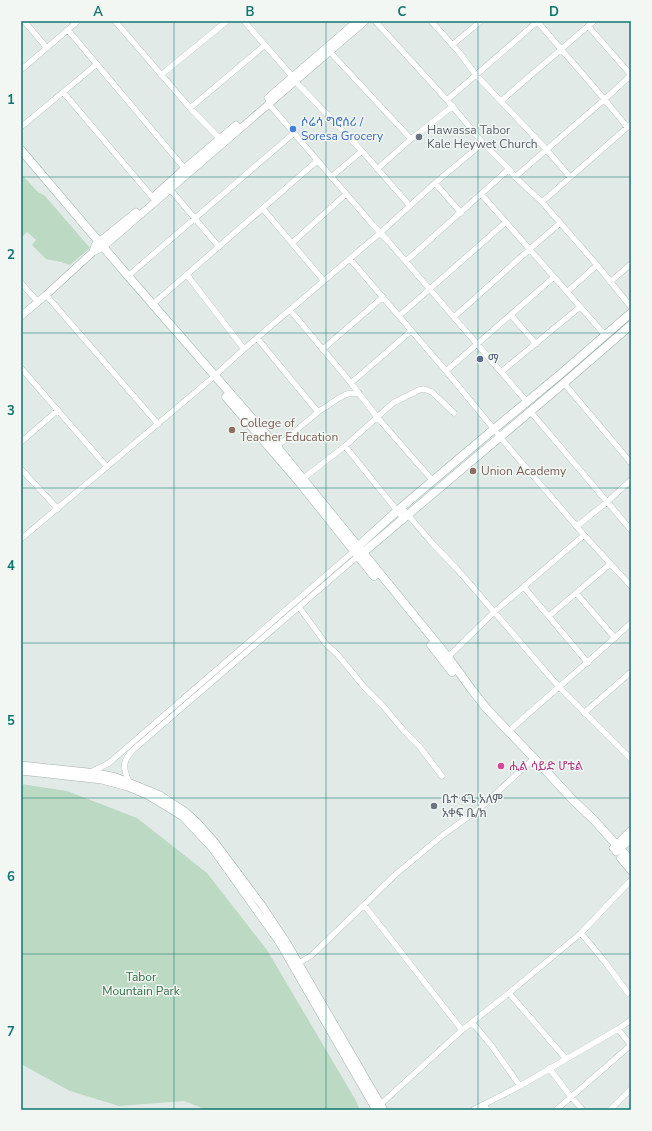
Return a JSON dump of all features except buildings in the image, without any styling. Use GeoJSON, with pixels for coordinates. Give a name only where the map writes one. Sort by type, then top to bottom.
{"type":"FeatureCollection","features":[{"type":"Feature","properties":{"kind":"main road"},"geometry":{"type":"LineString","coordinates":[[21,150],[98,247],[128,276],[153,304],[213,377]]}},
{"type":"Feature","properties":{"kind":"main road"},"geometry":{"type":"LineString","coordinates":[[21,158],[275,449],[486,708],[572,799],[594,820],[617,848],[631,870]]}},
{"type":"Feature","properties":{"kind":"main road"},"geometry":{"type":"LineString","coordinates":[[358,551],[400,509],[631,313]]}},
{"type":"Feature","properties":{"kind":"main road"},"geometry":{"type":"LineString","coordinates":[[358,551],[406,516],[631,325]]}},
{"type":"Feature","properties":{"kind":"main road"},"geometry":{"type":"LineString","coordinates":[[446,659],[483,712],[531,761],[568,802],[631,861]]}},
{"type":"Feature","properties":{"kind":"street"},"geometry":{"type":"LineString","coordinates":[[24,21],[47,48]]}},
{"type":"Feature","properties":{"kind":"street"},"geometry":{"type":"LineString","coordinates":[[21,70],[78,21]]}},
{"type":"Feature","properties":{"kind":"street"},"geometry":{"type":"LineString","coordinates":[[115,21],[190,108],[220,139]]}},
{"type":"Feature","properties":{"kind":"street"},"geometry":{"type":"LineString","coordinates":[[161,75],[227,21]]}},
{"type":"Feature","properties":{"kind":"street"},"geometry":{"type":"LineString","coordinates":[[244,21],[294,79],[362,151],[410,206]]}},
{"type":"Feature","properties":{"kind":"street"},"geometry":{"type":"LineString","coordinates":[[21,316],[153,198],[268,103],[357,21]]}},
{"type":"Feature","properties":{"kind":"street"},"geometry":{"type":"LineString","coordinates":[[98,247],[170,189],[220,139],[330,52],[365,21]]}},
{"type":"Feature","properties":{"kind":"street"},"geometry":{"type":"LineString","coordinates":[[376,21],[453,106],[483,143],[515,177],[542,202],[631,306]]}},
{"type":"Feature","properties":{"kind":"street"},"geometry":{"type":"LineString","coordinates":[[430,21],[476,75],[546,149],[570,177]]}},
{"type":"Feature","properties":{"kind":"street"},"geometry":{"type":"LineString","coordinates":[[452,46],[481,21]]}},
{"type":"Feature","properties":{"kind":"street"},"geometry":{"type":"LineString","coordinates":[[447,100],[537,21],[629,126],[542,202]]}},
{"type":"Feature","properties":{"kind":"street"},"geometry":{"type":"LineString","coordinates":[[501,101],[594,21]]}},
{"type":"Feature","properties":{"kind":"street"},"geometry":{"type":"LineString","coordinates":[[515,177],[631,75],[588,26]]}},
{"type":"Feature","properties":{"kind":"street"},"geometry":{"type":"LineString","coordinates":[[68,30],[187,171]]}},
{"type":"Feature","properties":{"kind":"street"},"geometry":{"type":"LineString","coordinates":[[190,108],[265,45]]}},
{"type":"Feature","properties":{"kind":"street"},"geometry":{"type":"LineString","coordinates":[[330,52],[411,139]]}},
{"type":"Feature","properties":{"kind":"street"},"geometry":{"type":"LineString","coordinates":[[21,127],[97,64]]}},
{"type":"Feature","properties":{"kind":"street"},"geometry":{"type":"LineString","coordinates":[[63,92],[153,198]]}},
{"type":"Feature","properties":{"kind":"street"},"geometry":{"type":"LineString","coordinates":[[268,103],[527,402]]}},
{"type":"Feature","properties":{"kind":"street"},"geometry":{"type":"LineString","coordinates":[[378,169],[411,139],[453,106]]}},
{"type":"Feature","properties":{"kind":"street"},"geometry":{"type":"LineString","coordinates":[[128,276],[294,133]]}},
{"type":"Feature","properties":{"kind":"street"},"geometry":{"type":"LineString","coordinates":[[21,540],[213,377],[380,233],[435,183],[483,143]]}},
{"type":"Feature","properties":{"kind":"street"},"geometry":{"type":"LineString","coordinates":[[331,177],[362,151]]}},
{"type":"Feature","properties":{"kind":"street"},"geometry":{"type":"LineString","coordinates":[[153,304],[317,161]]}},
{"type":"Feature","properties":{"kind":"street"},"geometry":{"type":"LineString","coordinates":[[406,261],[482,195],[509,169]]}},
{"type":"Feature","properties":{"kind":"street"},"geometry":{"type":"LineString","coordinates":[[435,183],[460,213]]}},
{"type":"Feature","properties":{"kind":"street"},"geometry":{"type":"LineString","coordinates":[[170,189],[219,247]]}},
{"type":"Feature","properties":{"kind":"street"},"geometry":{"type":"LineString","coordinates":[[292,243],[346,194]]}},
{"type":"Feature","properties":{"kind":"street"},"geometry":{"type":"LineString","coordinates":[[482,195],[605,335]]}},
{"type":"Feature","properties":{"kind":"street"},"geometry":{"type":"LineString","coordinates":[[263,209],[324,281]]}},
{"type":"Feature","properties":{"kind":"street"},"geometry":{"type":"LineString","coordinates":[[398,316],[506,222]]}},
{"type":"Feature","properties":{"kind":"street"},"geometry":{"type":"LineString","coordinates":[[454,317],[560,223]]}},
{"type":"Feature","properties":{"kind":"street"},"geometry":{"type":"LineString","coordinates":[[350,259],[584,535],[631,586]]}},
{"type":"Feature","properties":{"kind":"street"},"geometry":{"type":"LineString","coordinates":[[610,282],[631,264]]}},
{"type":"Feature","properties":{"kind":"street"},"geometry":{"type":"LineString","coordinates":[[567,292],[597,265]]}},
{"type":"Feature","properties":{"kind":"street"},"geometry":{"type":"LineString","coordinates":[[186,275],[244,349]]}},
{"type":"Feature","properties":{"kind":"street"},"geometry":{"type":"LineString","coordinates":[[446,372],[554,277]]}},
{"type":"Feature","properties":{"kind":"street"},"geometry":{"type":"LineString","coordinates":[[21,283],[38,302]]}},
{"type":"Feature","properties":{"kind":"street"},"geometry":{"type":"LineString","coordinates":[[46,295],[158,424]]}},
{"type":"Feature","properties":{"kind":"street"},"geometry":{"type":"LineString","coordinates":[[323,349],[383,298]]}},
{"type":"Feature","properties":{"kind":"street"},"geometry":{"type":"LineString","coordinates":[[502,372],[580,307]]}},
{"type":"Feature","properties":{"kind":"street"},"geometry":{"type":"LineString","coordinates":[[290,310],[351,383],[377,417],[433,481]]}},
{"type":"Feature","properties":{"kind":"street"},"geometry":{"type":"LineString","coordinates":[[511,315],[536,344]]}},
{"type":"Feature","properties":{"kind":"street"},"geometry":{"type":"LineString","coordinates":[[351,383],[411,331]]}},
{"type":"Feature","properties":{"kind":"street"},"geometry":{"type":"LineString","coordinates":[[257,338],[318,412]]}},
{"type":"Feature","properties":{"kind":"street"},"geometry":{"type":"LineString","coordinates":[[21,368],[107,466]]}},
{"type":"Feature","properties":{"kind":"street"},"geometry":{"type":"LineString","coordinates":[[557,377],[564,383],[631,462]]}},
{"type":"Feature","properties":{"kind":"street"},"geometry":{"type":"LineString","coordinates":[[301,480],[345,446],[393,403],[410,394],[428,389],[454,413]]}},
{"type":"Feature","properties":{"kind":"street"},"geometry":{"type":"LineString","coordinates":[[275,449],[318,412],[339,398],[348,394],[359,394]]}},
{"type":"Feature","properties":{"kind":"street"},"geometry":{"type":"LineString","coordinates":[[21,442],[58,410]]}},
{"type":"Feature","properties":{"kind":"street"},"geometry":{"type":"LineString","coordinates":[[530,411],[631,530]]}},
{"type":"Feature","properties":{"kind":"street"},"geometry":{"type":"LineString","coordinates":[[345,446],[559,686],[631,759]]}},
{"type":"Feature","properties":{"kind":"street"},"geometry":{"type":"LineString","coordinates":[[21,469],[58,509]]}},
{"type":"Feature","properties":{"kind":"street"},"geometry":{"type":"LineString","coordinates":[[577,526],[631,480]]}},
{"type":"Feature","properties":{"kind":"street"},"geometry":{"type":"LineString","coordinates":[[446,659],[494,612],[524,588],[584,535]]}},
{"type":"Feature","properties":{"kind":"street"},"geometry":{"type":"LineString","coordinates":[[129,782],[125,770],[126,760],[133,750],[299,607],[358,551]]}},
{"type":"Feature","properties":{"kind":"street"},"geometry":{"type":"LineString","coordinates":[[91,772],[109,763],[358,551]]}},
{"type":"Feature","properties":{"kind":"street"},"geometry":{"type":"LineString","coordinates":[[549,616],[610,564]]}},
{"type":"Feature","properties":{"kind":"street"},"geometry":{"type":"LineString","coordinates":[[524,588],[588,663]]}},
{"type":"Feature","properties":{"kind":"street"},"geometry":{"type":"LineString","coordinates":[[576,593],[615,638]]}},
{"type":"Feature","properties":{"kind":"street"},"geometry":{"type":"LineString","coordinates":[[299,607],[326,644],[337,654],[365,688],[419,746],[442,776]]}},
{"type":"Feature","properties":{"kind":"street"},"geometry":{"type":"LineString","coordinates":[[509,731],[559,686],[588,663],[631,623]]}},
{"type":"Feature","properties":{"kind":"street"},"geometry":{"type":"LineString","coordinates":[[584,713],[631,672]]}},
{"type":"Feature","properties":{"kind":"street"},"geometry":{"type":"LineString","coordinates":[[147,730],[153,734]]}},
{"type":"Feature","properties":{"kind":"street"},"geometry":{"type":"LineString","coordinates":[[296,965],[312,955],[396,874],[418,855],[479,809],[531,761]]}},
{"type":"Feature","properties":{"kind":"street"},"geometry":{"type":"LineString","coordinates":[[21,765],[91,772],[116,777],[160,795],[172,802],[197,822],[214,841],[258,906]]}},
{"type":"Feature","properties":{"kind":"street"},"geometry":{"type":"LineString","coordinates":[[21,771],[102,780],[128,787],[147,795],[183,817],[212,848],[283,937],[296,965],[380,1108],[462,1030],[581,933],[631,880]]}},
{"type":"Feature","properties":{"kind":"street"},"geometry":{"type":"LineString","coordinates":[[617,848],[631,830]]}},
{"type":"Feature","properties":{"kind":"street"},"geometry":{"type":"LineString","coordinates":[[617,848],[631,839]]}},
{"type":"Feature","properties":{"kind":"street"},"geometry":{"type":"LineString","coordinates":[[364,905],[462,1030]]}},
{"type":"Feature","properties":{"kind":"street"},"geometry":{"type":"LineString","coordinates":[[581,933],[628,993]]}},
{"type":"Feature","properties":{"kind":"street"},"geometry":{"type":"LineString","coordinates":[[509,993],[566,1059]]}},
{"type":"Feature","properties":{"kind":"street"},"geometry":{"type":"LineString","coordinates":[[473,1110],[520,1086],[631,1020]]}},
{"type":"Feature","properties":{"kind":"street"},"geometry":{"type":"LineString","coordinates":[[471,1023],[491,1045],[520,1086]]}},
{"type":"Feature","properties":{"kind":"street"},"geometry":{"type":"LineString","coordinates":[[556,1110],[631,1045],[618,1029]]}},
{"type":"Feature","properties":{"kind":"street"},"geometry":{"type":"LineString","coordinates":[[549,1068],[583,1110]]}},
{"type":"Feature","properties":{"kind":"street"},"geometry":{"type":"LineString","coordinates":[[610,1110],[631,1089]]}},
{"type":"Feature","properties":{"kind":"street"},"geometry":{"type":"LineString","coordinates":[[484,1104],[487,1110]]}},
{"type":"Feature","properties":{"kind":"green space"},"geometry":{"type":"Polygon","coordinates":[[[21,174],[38,192],[45,196],[90,248],[70,265],[46,259],[32,245],[36,240],[27,232],[21,238],[21,174]]]}},
{"type":"Feature","properties":{"kind":"green space","name":"Tabor Mountain Park"},"geometry":{"type":"Polygon","coordinates":[[[21,784],[67,791],[137,818],[207,873],[267,950],[355,1099],[360,1110],[207,1110],[184,1101],[119,1106],[70,1091],[21,1064],[21,784]]]}},
{"type":"Feature","properties":{"kind":"place","name":"ሶሬሳ ግሮሰሪ / Soresa Grocery"},"geometry":{"type":"Point","coordinates":[293,129]}},
{"type":"Feature","properties":{"kind":"place","name":"Hawassa Tabor Kale Heywet Church"},"geometry":{"type":"Point","coordinates":[419,137]}},
{"type":"Feature","properties":{"kind":"place","name":"ማ"},"geometry":{"type":"Point","coordinates":[480,359]}},
{"type":"Feature","properties":{"kind":"place","name":"College of Teacher Education"},"geometry":{"type":"Point","coordinates":[232,430]}},
{"type":"Feature","properties":{"kind":"place","name":"Union Academy"},"geometry":{"type":"Point","coordinates":[473,471]}},
{"type":"Feature","properties":{"kind":"place","name":"ሒል ሳይድ ሆቴል"},"geometry":{"type":"Point","coordinates":[501,766]}},
{"type":"Feature","properties":{"kind":"place","name":"ቤተ ፋጌ አለም አቀፍ ቤ/ክ"},"geometry":{"type":"Point","coordinates":[434,806]}}]}
